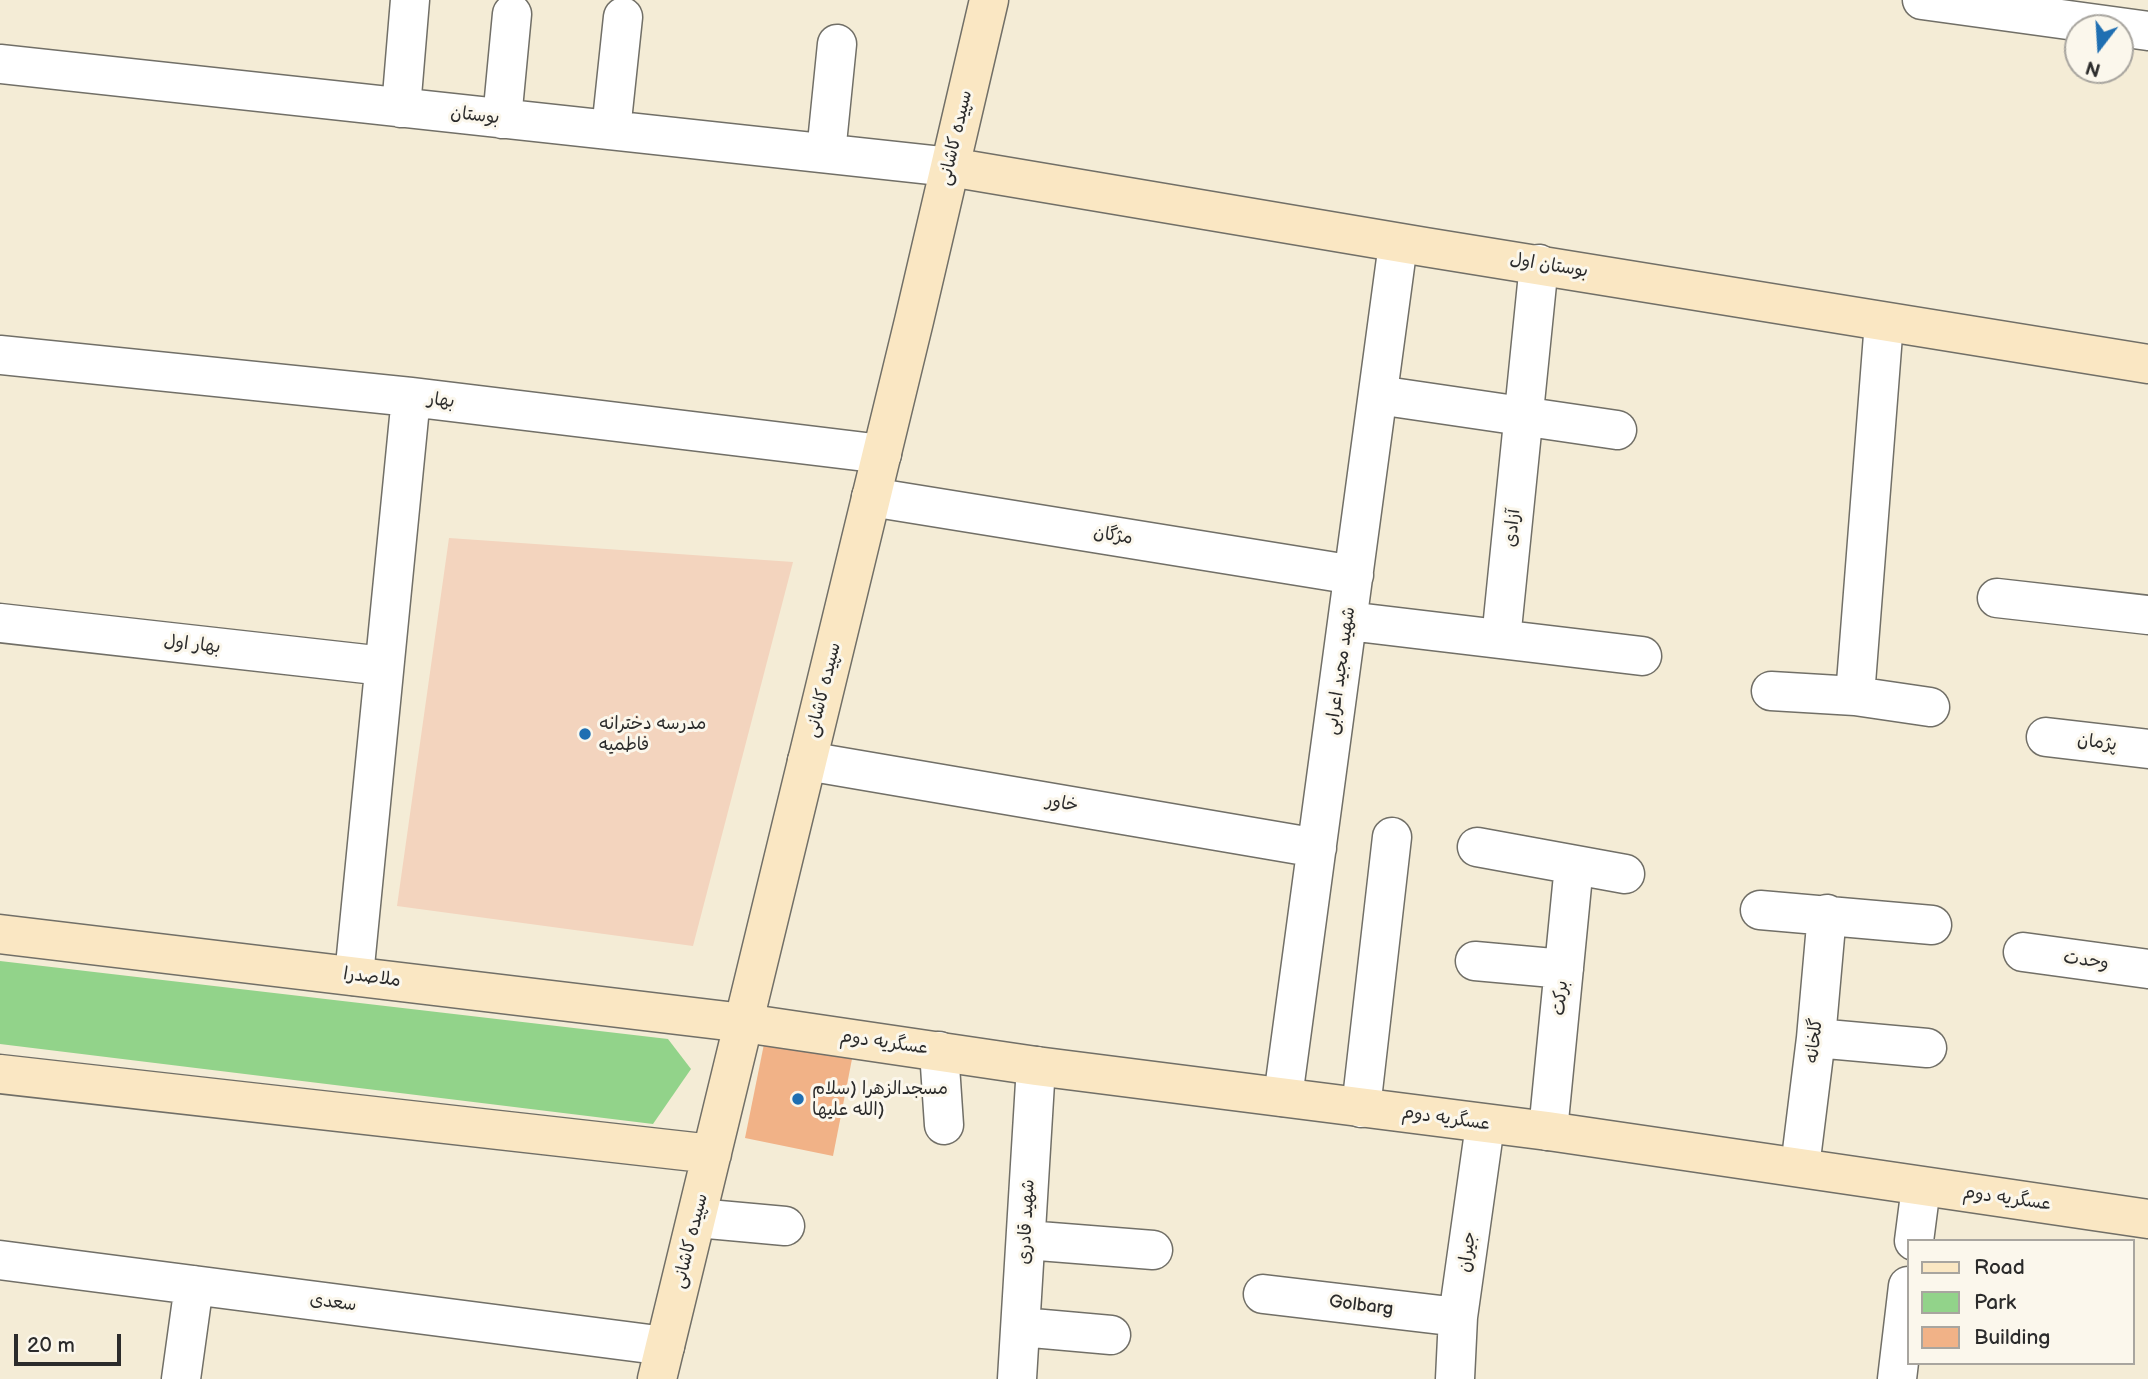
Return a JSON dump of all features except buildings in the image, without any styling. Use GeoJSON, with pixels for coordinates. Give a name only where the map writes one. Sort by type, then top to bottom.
{"type":"FeatureCollection","features":[{"type":"Feature","properties":{"kind":"street"},"geometry":{"type":"LineString","coordinates":[[401,108],[410,0]]}},
{"type":"Feature","properties":{"kind":"street","name":"سپیده کاشانی"},"geometry":{"type":"LineString","coordinates":[[661,1363],[882,454],[989,0]]}},
{"type":"Feature","properties":{"kind":"street"},"geometry":{"type":"LineString","coordinates":[[1922,0],[2148,31]]}},
{"type":"Feature","properties":{"kind":"street"},"geometry":{"type":"LineString","coordinates":[[502,119],[512,14]]}},
{"type":"Feature","properties":{"kind":"street"},"geometry":{"type":"LineString","coordinates":[[611,131],[623,17]]}},
{"type":"Feature","properties":{"kind":"street"},"geometry":{"type":"LineString","coordinates":[[826,153],[837,44]]}},
{"type":"Feature","properties":{"kind":"street","name":"بوستان"},"geometry":{"type":"LineString","coordinates":[[0,64],[950,167]]}},
{"type":"Feature","properties":{"kind":"street","name":"بوستان اول"},"geometry":{"type":"LineString","coordinates":[[950,167],[1398,244],[1539,264],[2148,364]]}},
{"type":"Feature","properties":{"kind":"street","name":"شهید مجید اعرابی"},"geometry":{"type":"LineString","coordinates":[[1283,1097],[1398,244]]}},
{"type":"Feature","properties":{"kind":"street","name":"آزادی"},"geometry":{"type":"LineString","coordinates":[[1501,639],[1539,264]]}},
{"type":"Feature","properties":{"kind":"street"},"geometry":{"type":"LineString","coordinates":[[1855,696],[1884,322]]}},
{"type":"Feature","properties":{"kind":"street","name":"بهار"},"geometry":{"type":"LineString","coordinates":[[0,355],[411,397],[882,454]]}},
{"type":"Feature","properties":{"kind":"street"},"geometry":{"type":"LineString","coordinates":[[1378,395],[1617,430]]}},
{"type":"Feature","properties":{"kind":"street"},"geometry":{"type":"LineString","coordinates":[[354,976],[411,397]]}},
{"type":"Feature","properties":{"kind":"street","name":"مژگان"},"geometry":{"type":"LineString","coordinates":[[871,496],[1354,575]]}},
{"type":"Feature","properties":{"kind":"street"},"geometry":{"type":"LineString","coordinates":[[1997,598],[2148,615]]}},
{"type":"Feature","properties":{"kind":"street"},"geometry":{"type":"LineString","coordinates":[[1348,621],[1642,656]]}},
{"type":"Feature","properties":{"kind":"street","name":"بهار اول"},"geometry":{"type":"LineString","coordinates":[[0,624],[384,666]]}},
{"type":"Feature","properties":{"kind":"street"},"geometry":{"type":"LineString","coordinates":[[1772,691],[1855,696],[1930,708]]}},
{"type":"Feature","properties":{"kind":"street","name":"پژمان"},"geometry":{"type":"LineString","coordinates":[[2046,737],[2148,749]]}},
{"type":"Feature","properties":{"kind":"street","name":"خاور"},"geometry":{"type":"LineString","coordinates":[[807,761],[1317,848]]}},
{"type":"Feature","properties":{"kind":"street"},"geometry":{"type":"LineString","coordinates":[[1361,1108],[1392,837]]}},
{"type":"Feature","properties":{"kind":"street"},"geometry":{"type":"LineString","coordinates":[[1477,847],[1625,874]]}},
{"type":"Feature","properties":{"kind":"street","name":"برکت"},"geometry":{"type":"LineString","coordinates":[[1548,1131],[1574,864]]}},
{"type":"Feature","properties":{"kind":"street"},"geometry":{"type":"LineString","coordinates":[[1760,910],[1932,925]]}},
{"type":"Feature","properties":{"kind":"street","name":"گلخانه"},"geometry":{"type":"LineString","coordinates":[[1800,1167],[1816,1038],[1827,914]]}},
{"type":"Feature","properties":{"kind":"street","name":"ملاصدرا"},"geometry":{"type":"LineString","coordinates":[[0,934],[744,1023]]}},
{"type":"Feature","properties":{"kind":"street","name":"وحدت"},"geometry":{"type":"LineString","coordinates":[[2024,952],[2148,970]]}},
{"type":"Feature","properties":{"kind":"street"},"geometry":{"type":"LineString","coordinates":[[1475,961],[1564,969]]}},
{"type":"Feature","properties":{"kind":"street","name":"عسگریه دوم"},"geometry":{"type":"LineString","coordinates":[[744,1023],[1036,1066],[1548,1131],[2148,1219]]}},
{"type":"Feature","properties":{"kind":"street"},"geometry":{"type":"LineString","coordinates":[[1816,1038],[1927,1048]]}},
{"type":"Feature","properties":{"kind":"street"},"geometry":{"type":"LineString","coordinates":[[939,1051],[944,1125]]}},
{"type":"Feature","properties":{"kind":"street","name":"شهید قادری"},"geometry":{"type":"LineString","coordinates":[[1017,1379],[1036,1066]]}},
{"type":"Feature","properties":{"kind":"street"},"geometry":{"type":"LineString","coordinates":[[0,1074],[712,1154]]}},
{"type":"Feature","properties":{"kind":"street","name":"جیران"},"geometry":{"type":"LineString","coordinates":[[1455,1379],[1458,1317],[1485,1125]]}},
{"type":"Feature","properties":{"kind":"street"},"geometry":{"type":"LineString","coordinates":[[1914,1239],[1921,1187]]}},
{"type":"Feature","properties":{"kind":"street"},"geometry":{"type":"LineString","coordinates":[[697,1218],[785,1226]]}},
{"type":"Feature","properties":{"kind":"street"},"geometry":{"type":"LineString","coordinates":[[1026,1240],[1153,1250]]}},
{"type":"Feature","properties":{"kind":"street","name":"سعدی"},"geometry":{"type":"LineString","coordinates":[[0,1260],[194,1285],[661,1363]]}},
{"type":"Feature","properties":{"kind":"street"},"geometry":{"type":"LineString","coordinates":[[180,1379],[194,1285]]}},
{"type":"Feature","properties":{"kind":"street","name":"Golbarg"},"geometry":{"type":"LineString","coordinates":[[1263,1294],[1458,1317]]}},
{"type":"Feature","properties":{"kind":"street"},"geometry":{"type":"LineString","coordinates":[[1897,1379],[1906,1303]]}},
{"type":"Feature","properties":{"kind":"street"},"geometry":{"type":"LineString","coordinates":[[1021,1327],[1111,1335]]}},
{"type":"Feature","properties":{"kind":"shaded area","name":"مدرسه دخترانه فاطمیه"},"geometry":{"type":"Polygon","coordinates":[[[449,538],[793,562],[693,946],[397,906],[449,538]]]}},
{"type":"Feature","properties":{"kind":"green space"},"geometry":{"type":"Polygon","coordinates":[[[0,961],[668,1039],[691,1069],[653,1124],[0,1044],[0,961]]]}},
{"type":"Feature","properties":{"kind":"place","name":"مدرسه دخترانه فاطمیه"},"geometry":{"type":"Point","coordinates":[585,734]}},
{"type":"Feature","properties":{"kind":"place","name":"مسجدالزهرا (سلام الله علیها)"},"geometry":{"type":"Point","coordinates":[798,1099]}}]}
